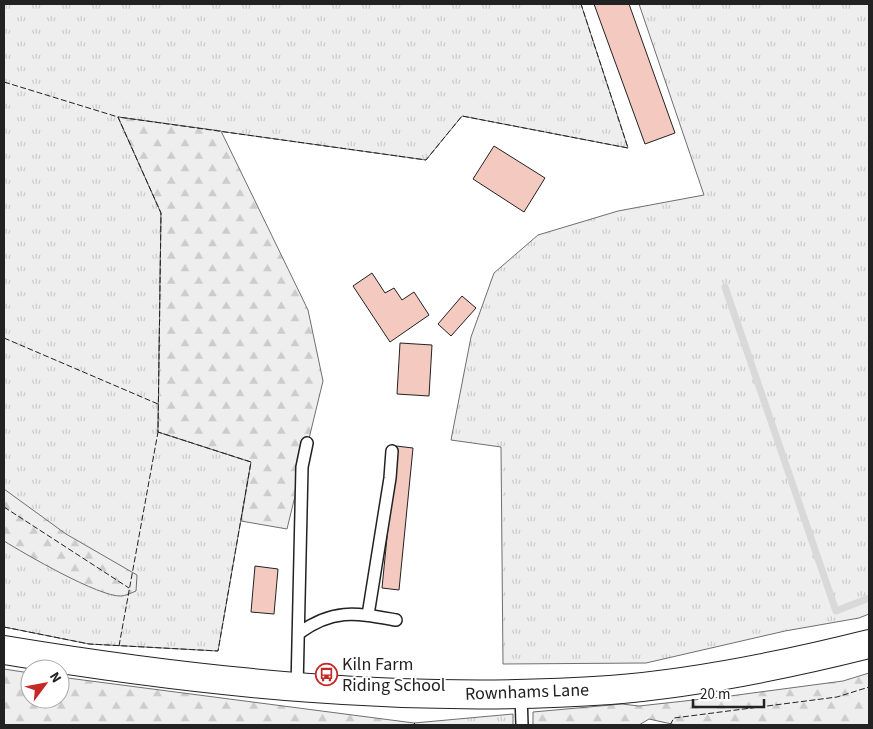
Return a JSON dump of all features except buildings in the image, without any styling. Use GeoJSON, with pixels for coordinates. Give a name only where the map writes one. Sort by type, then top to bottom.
{"type":"FeatureCollection","features":[{"type":"Feature","properties":{"kind":"street","name":"Rownhams Lane"},"geometry":{"type":"LineString","coordinates":[[4,650],[151,673],[297,688],[449,694],[521,694],[612,690],[707,678],[806,660],[869,644]]}},
{"type":"Feature","properties":{"kind":"lane"},"geometry":{"type":"LineString","coordinates":[[297,688],[302,467],[307,442]]}},
{"type":"Feature","properties":{"kind":"lane"},"geometry":{"type":"LineString","coordinates":[[368,615],[390,478],[392,451]]}},
{"type":"Feature","properties":{"kind":"lane"},"geometry":{"type":"LineString","coordinates":[[299,633],[313,623],[335,614],[368,615],[396,620]]}},
{"type":"Feature","properties":{"kind":"lane"},"geometry":{"type":"LineString","coordinates":[[521,694],[522,725]]}},
{"type":"Feature","properties":{"kind":"green space"},"geometry":{"type":"Polygon","coordinates":[[[4,4],[581,4],[628,148],[462,116],[426,160],[118,117],[161,213],[158,432],[251,462],[218,651],[89,644],[4,627],[4,4]]]}},
{"type":"Feature","properties":{"kind":"green space"},"geometry":{"type":"Polygon","coordinates":[[[639,4],[869,4],[869,614],[859,618],[785,631],[646,663],[503,664],[501,447],[451,440],[471,337],[494,273],[538,235],[618,211],[704,195],[639,4]]]}},
{"type":"Feature","properties":{"kind":"green space"},"geometry":{"type":"Polygon","coordinates":[[[118,117],[221,131],[308,310],[323,381],[287,529],[241,521],[251,462],[158,432],[161,213],[118,117]]]}},
{"type":"Feature","properties":{"kind":"green space"},"geometry":{"type":"Polygon","coordinates":[[[4,489],[66,534],[137,575],[136,591],[121,596],[96,590],[62,574],[4,541],[4,489]]]}},
{"type":"Feature","properties":{"kind":"green space"},"geometry":{"type":"Polygon","coordinates":[[[4,669],[20,671],[20,709],[70,709],[70,678],[414,723],[416,725],[4,725],[4,669]]]}},
{"type":"Feature","properties":{"kind":"green space"},"geometry":{"type":"Polygon","coordinates":[[[869,673],[869,725],[676,725],[649,719],[639,725],[533,725],[533,712],[622,704],[639,706],[730,696],[843,681],[869,673]]]}},
{"type":"Feature","properties":{"kind":"green space"},"geometry":{"type":"Polygon","coordinates":[[[513,714],[513,725],[416,725],[414,723],[513,714]]]}},
{"type":"Feature","properties":{"kind":"waterway"},"geometry":{"type":"LineString","coordinates":[[725,287],[836,611],[869,598]]}},
{"type":"Feature","properties":{"kind":"fence"},"geometry":{"type":"LineString","coordinates":[[4,627],[89,644],[218,651],[251,462],[158,432],[161,213],[118,117],[426,160],[462,116],[628,148],[581,4]]}},
{"type":"Feature","properties":{"kind":"fence"},"geometry":{"type":"LineString","coordinates":[[4,82],[118,117]]}},
{"type":"Feature","properties":{"kind":"fence"},"geometry":{"type":"LineString","coordinates":[[4,338],[158,404]]}},
{"type":"Feature","properties":{"kind":"fence"},"geometry":{"type":"LineString","coordinates":[[119,646],[158,432]]}},
{"type":"Feature","properties":{"kind":"fence"},"geometry":{"type":"LineString","coordinates":[[4,507],[129,588]]}},
{"type":"Feature","properties":{"kind":"fence"},"geometry":{"type":"LineString","coordinates":[[670,725],[674,718],[837,697],[869,687]]}},
{"type":"Feature","properties":{"kind":"place","name":"Kiln Farm Riding School"},"geometry":{"type":"Point","coordinates":[326,674]}}]}
